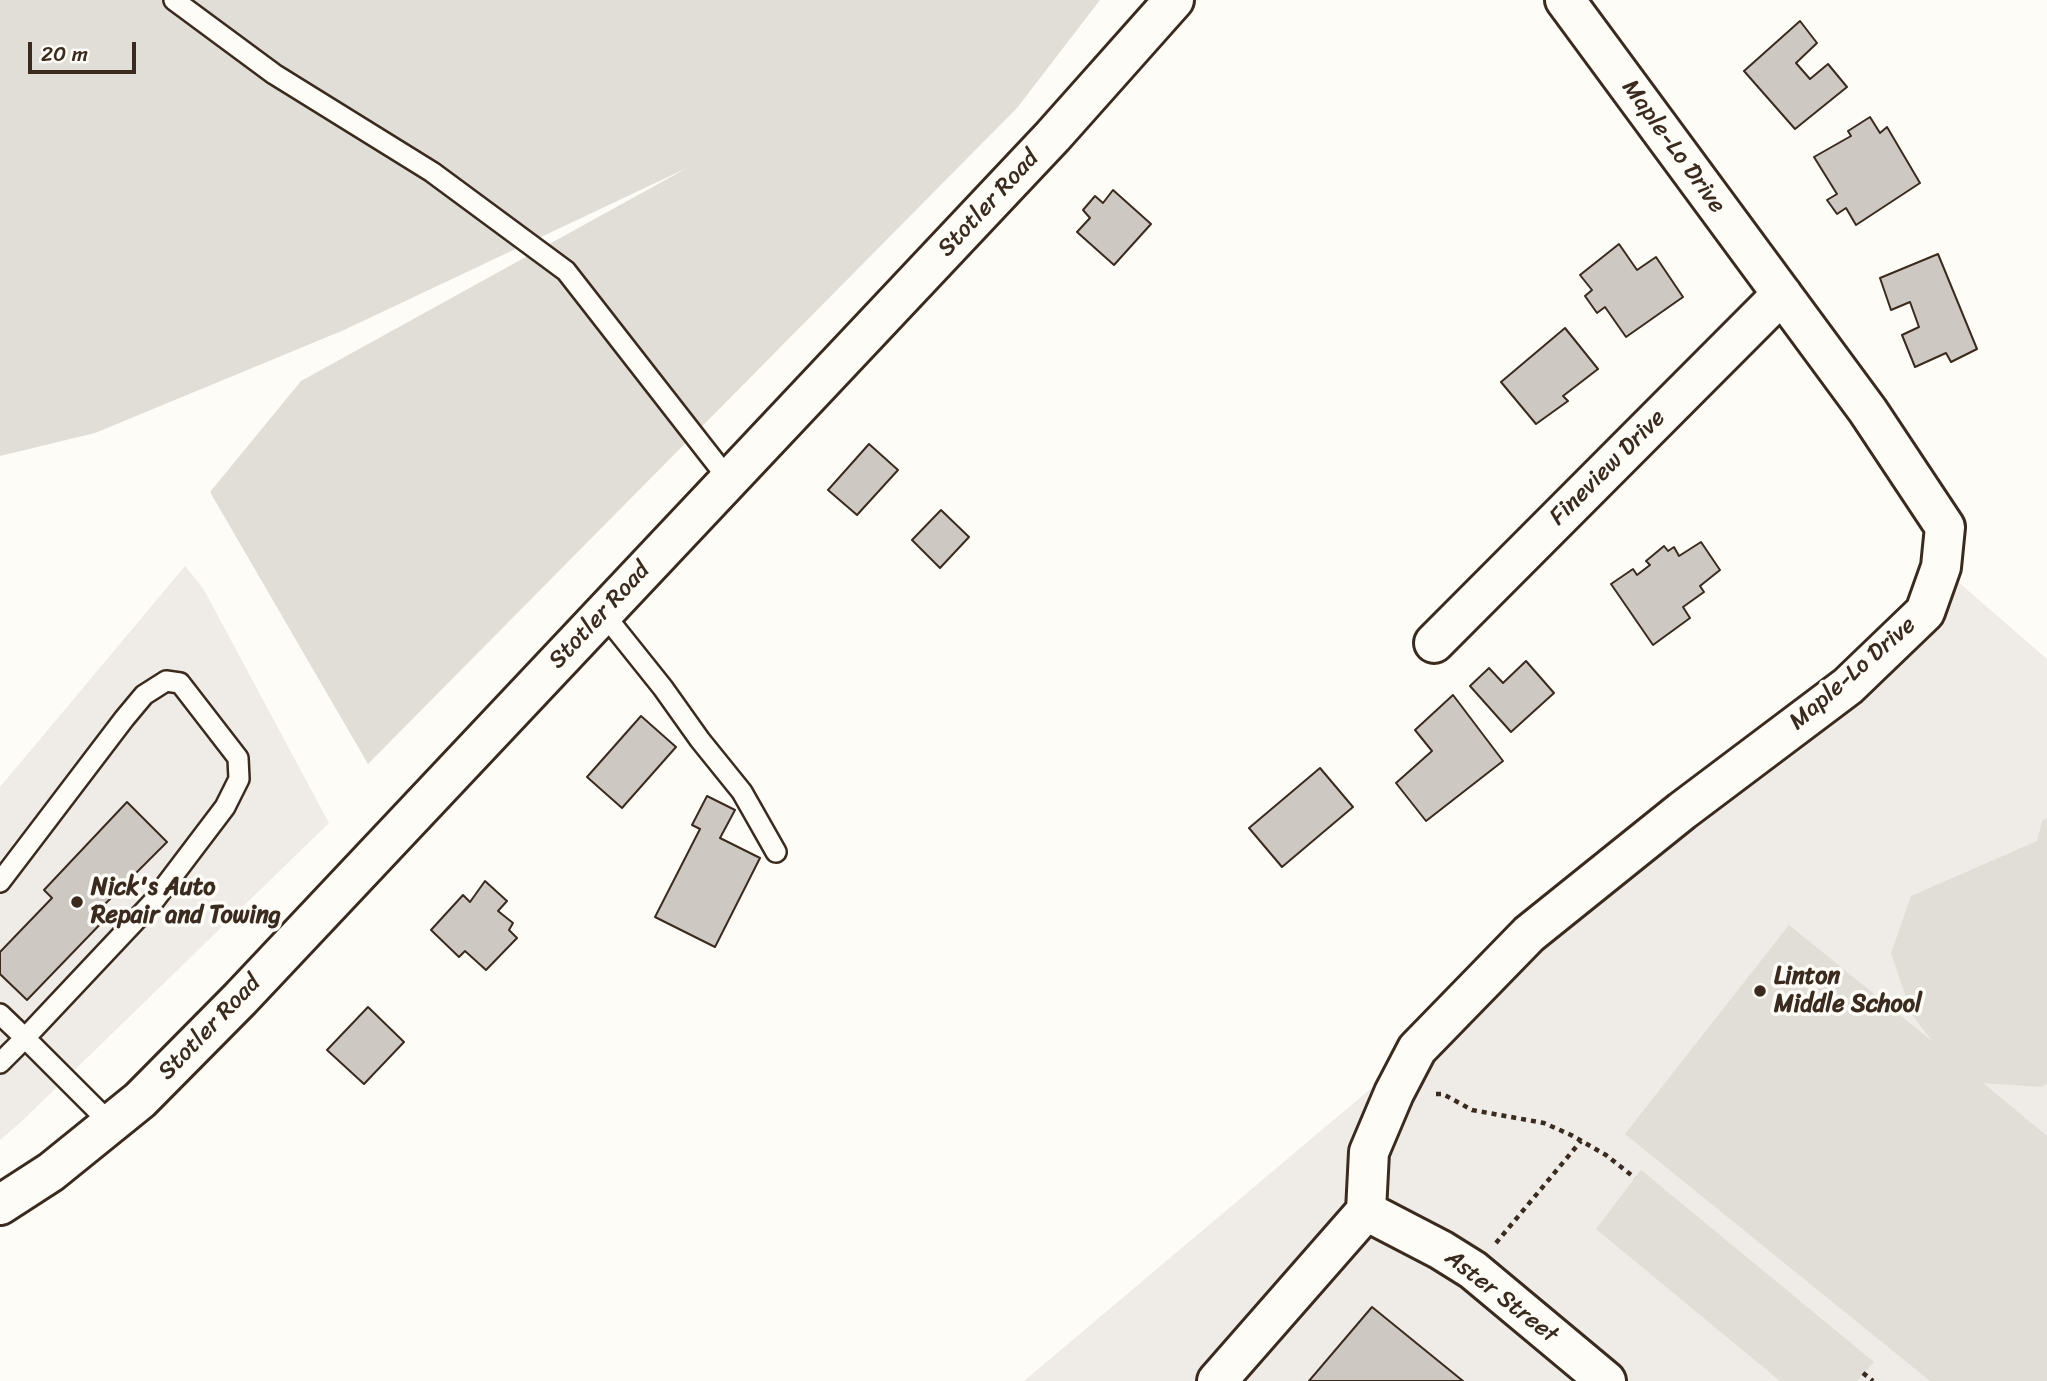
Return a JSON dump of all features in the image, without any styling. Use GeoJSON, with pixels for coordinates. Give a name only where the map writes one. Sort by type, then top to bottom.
{"type":"FeatureCollection","features":[{"type":"Feature","properties":{"kind":"street","name":"Stotler Road"},"geometry":{"type":"LineString","coordinates":[[0,1205],[51,1172],[140,1100],[240,999],[1053,136],[1174,0]]}},
{"type":"Feature","properties":{"kind":"street","name":"Maple-Lo Drive"},"geometry":{"type":"LineString","coordinates":[[1366,1211],[1369,1152],[1416,1049],[1529,934],[1682,811],[1848,686],[1925,612],[1941,567],[1945,527],[1868,411],[1565,0]]}},
{"type":"Feature","properties":{"kind":"street","name":"Fineview Drive"},"geometry":{"type":"LineString","coordinates":[[1434,643],[1782,293]]}},
{"type":"Feature","properties":{"kind":"street","name":"Aster Street"},"geometry":{"type":"LineString","coordinates":[[1366,1211],[1473,1270],[1606,1381]]}},
{"type":"Feature","properties":{"kind":"street"},"geometry":{"type":"LineString","coordinates":[[1217,1381],[1366,1211]]}},
{"type":"Feature","properties":{"kind":"lane"},"geometry":{"type":"LineString","coordinates":[[174,0],[274,74],[432,172],[566,271],[729,480]]}},
{"type":"Feature","properties":{"kind":"lane"},"geometry":{"type":"LineString","coordinates":[[603,613],[742,792],[776,852]]}},
{"type":"Feature","properties":{"kind":"lane"},"geometry":{"type":"LineString","coordinates":[[0,882],[124,719],[144,695],[166,681],[180,683],[238,758],[239,779],[225,807],[153,902],[0,1063]]}},
{"type":"Feature","properties":{"kind":"lane"},"geometry":{"type":"LineString","coordinates":[[0,1014],[111,1124]]}},
{"type":"Feature","properties":{"kind":"path"},"geometry":{"type":"LineString","coordinates":[[1394,1093],[1443,1094],[1472,1110],[1545,1123],[1606,1155],[1635,1178]]}},
{"type":"Feature","properties":{"kind":"path"},"geometry":{"type":"LineString","coordinates":[[1473,1270],[1581,1141]]}},
{"type":"Feature","properties":{"kind":"path"},"geometry":{"type":"LineString","coordinates":[[1863,1373],[1873,1381]]}},
{"type":"Feature","properties":{"kind":"shaded area"},"geometry":{"type":"Polygon","coordinates":[[[0,0],[1100,0],[1017,108],[368,764],[210,492],[301,381],[687,168],[344,330],[95,433],[0,456],[0,0]]]}},
{"type":"Feature","properties":{"kind":"shaded area"},"geometry":{"type":"Polygon","coordinates":[[[185,566],[203,588],[329,823],[0,1140],[0,787],[185,566]]]}},
{"type":"Feature","properties":{"kind":"shaded area","name":"Linton Middle School"},"geometry":{"type":"Polygon","coordinates":[[[1941,567],[2047,659],[2047,1381],[1024,1381],[1848,686],[1941,567]]]}},
{"type":"Feature","properties":{"kind":"shaded area"},"geometry":{"type":"Polygon","coordinates":[[[2047,818],[2047,1084],[2041,1087],[1983,1083],[2047,1136],[2047,1381],[1930,1381],[1625,1134],[1789,925],[1932,1041],[1912,1015],[1891,953],[1911,896],[2037,841],[2042,821],[2047,818]]]}},
{"type":"Feature","properties":{"kind":"shaded area"},"geometry":{"type":"Polygon","coordinates":[[[1641,1170],[1874,1362],[1857,1381],[1780,1381],[1596,1229],[1641,1170]]]}},
{"type":"Feature","properties":{"kind":"building"},"geometry":{"type":"Polygon","coordinates":[[[1800,21],[1817,43],[1796,63],[1810,79],[1828,64],[1847,87],[1795,129],[1744,71],[1800,21]]]}},
{"type":"Feature","properties":{"kind":"building"},"geometry":{"type":"Polygon","coordinates":[[[1870,117],[1880,133],[1887,127],[1920,183],[1856,225],[1846,208],[1837,214],[1827,200],[1837,194],[1814,157],[1851,136],[1848,131],[1870,117]]]}},
{"type":"Feature","properties":{"kind":"building"},"geometry":{"type":"Polygon","coordinates":[[[1113,190],[1151,224],[1114,265],[1077,232],[1090,218],[1083,210],[1095,196],[1103,203],[1113,190]]]}},
{"type":"Feature","properties":{"kind":"building"},"geometry":{"type":"Polygon","coordinates":[[[1619,244],[1637,270],[1656,257],[1683,297],[1626,337],[1605,307],[1597,313],[1585,296],[1592,290],[1580,275],[1619,244]]]}},
{"type":"Feature","properties":{"kind":"building"},"geometry":{"type":"Polygon","coordinates":[[[1938,254],[1977,349],[1951,362],[1946,353],[1915,367],[1902,335],[1919,327],[1910,302],[1891,310],[1880,278],[1938,254]]]}},
{"type":"Feature","properties":{"kind":"building"},"geometry":{"type":"Polygon","coordinates":[[[1565,328],[1598,369],[1563,396],[1568,401],[1536,424],[1501,382],[1565,328]]]}},
{"type":"Feature","properties":{"kind":"building"},"geometry":{"type":"Polygon","coordinates":[[[869,444],[898,470],[857,515],[828,490],[869,444]]]}},
{"type":"Feature","properties":{"kind":"building"},"geometry":{"type":"Polygon","coordinates":[[[941,510],[969,537],[940,568],[912,540],[941,510]]]}},
{"type":"Feature","properties":{"kind":"building"},"geometry":{"type":"Polygon","coordinates":[[[1701,542],[1720,570],[1700,586],[1704,592],[1683,607],[1690,618],[1653,645],[1611,584],[1633,569],[1637,575],[1650,565],[1646,561],[1664,546],[1668,551],[1674,547],[1679,556],[1701,542]]]}},
{"type":"Feature","properties":{"kind":"building"},"geometry":{"type":"Polygon","coordinates":[[[1526,661],[1554,693],[1511,732],[1470,686],[1489,668],[1503,683],[1526,661]]]}},
{"type":"Feature","properties":{"kind":"building"},"geometry":{"type":"Polygon","coordinates":[[[1453,695],[1503,761],[1426,821],[1396,783],[1432,751],[1415,730],[1453,695]]]}},
{"type":"Feature","properties":{"kind":"building"},"geometry":{"type":"Polygon","coordinates":[[[641,716],[676,747],[622,808],[587,777],[641,716]]]}},
{"type":"Feature","properties":{"kind":"building"},"geometry":{"type":"Polygon","coordinates":[[[1320,768],[1353,807],[1282,867],[1249,828],[1320,768]]]}},
{"type":"Feature","properties":{"kind":"building"},"geometry":{"type":"Polygon","coordinates":[[[707,796],[735,810],[720,838],[760,858],[715,947],[655,917],[700,829],[692,825],[707,796]]]}},
{"type":"Feature","properties":{"kind":"building","name":"Nick's Auto Repair and Towing"},"geometry":{"type":"Polygon","coordinates":[[[127,802],[167,842],[103,906],[110,914],[27,1000],[0,974],[0,952],[52,898],[44,890],[127,802]]]}},
{"type":"Feature","properties":{"kind":"building"},"geometry":{"type":"Polygon","coordinates":[[[485,881],[507,901],[498,911],[513,923],[509,930],[517,938],[486,970],[465,951],[459,957],[431,930],[463,895],[470,902],[485,881]]]}},
{"type":"Feature","properties":{"kind":"building"},"geometry":{"type":"Polygon","coordinates":[[[368,1007],[404,1042],[364,1084],[327,1050],[368,1007]]]}},
{"type":"Feature","properties":{"kind":"building"},"geometry":{"type":"Polygon","coordinates":[[[1372,1307],[1463,1381],[1309,1381],[1372,1307]]]}},
{"type":"Feature","properties":{"kind":"place","name":"Nick's Auto Repair and Towing"},"geometry":{"type":"Point","coordinates":[77,902]}},
{"type":"Feature","properties":{"kind":"place","name":"Linton Middle School"},"geometry":{"type":"Point","coordinates":[1760,991]}}]}
